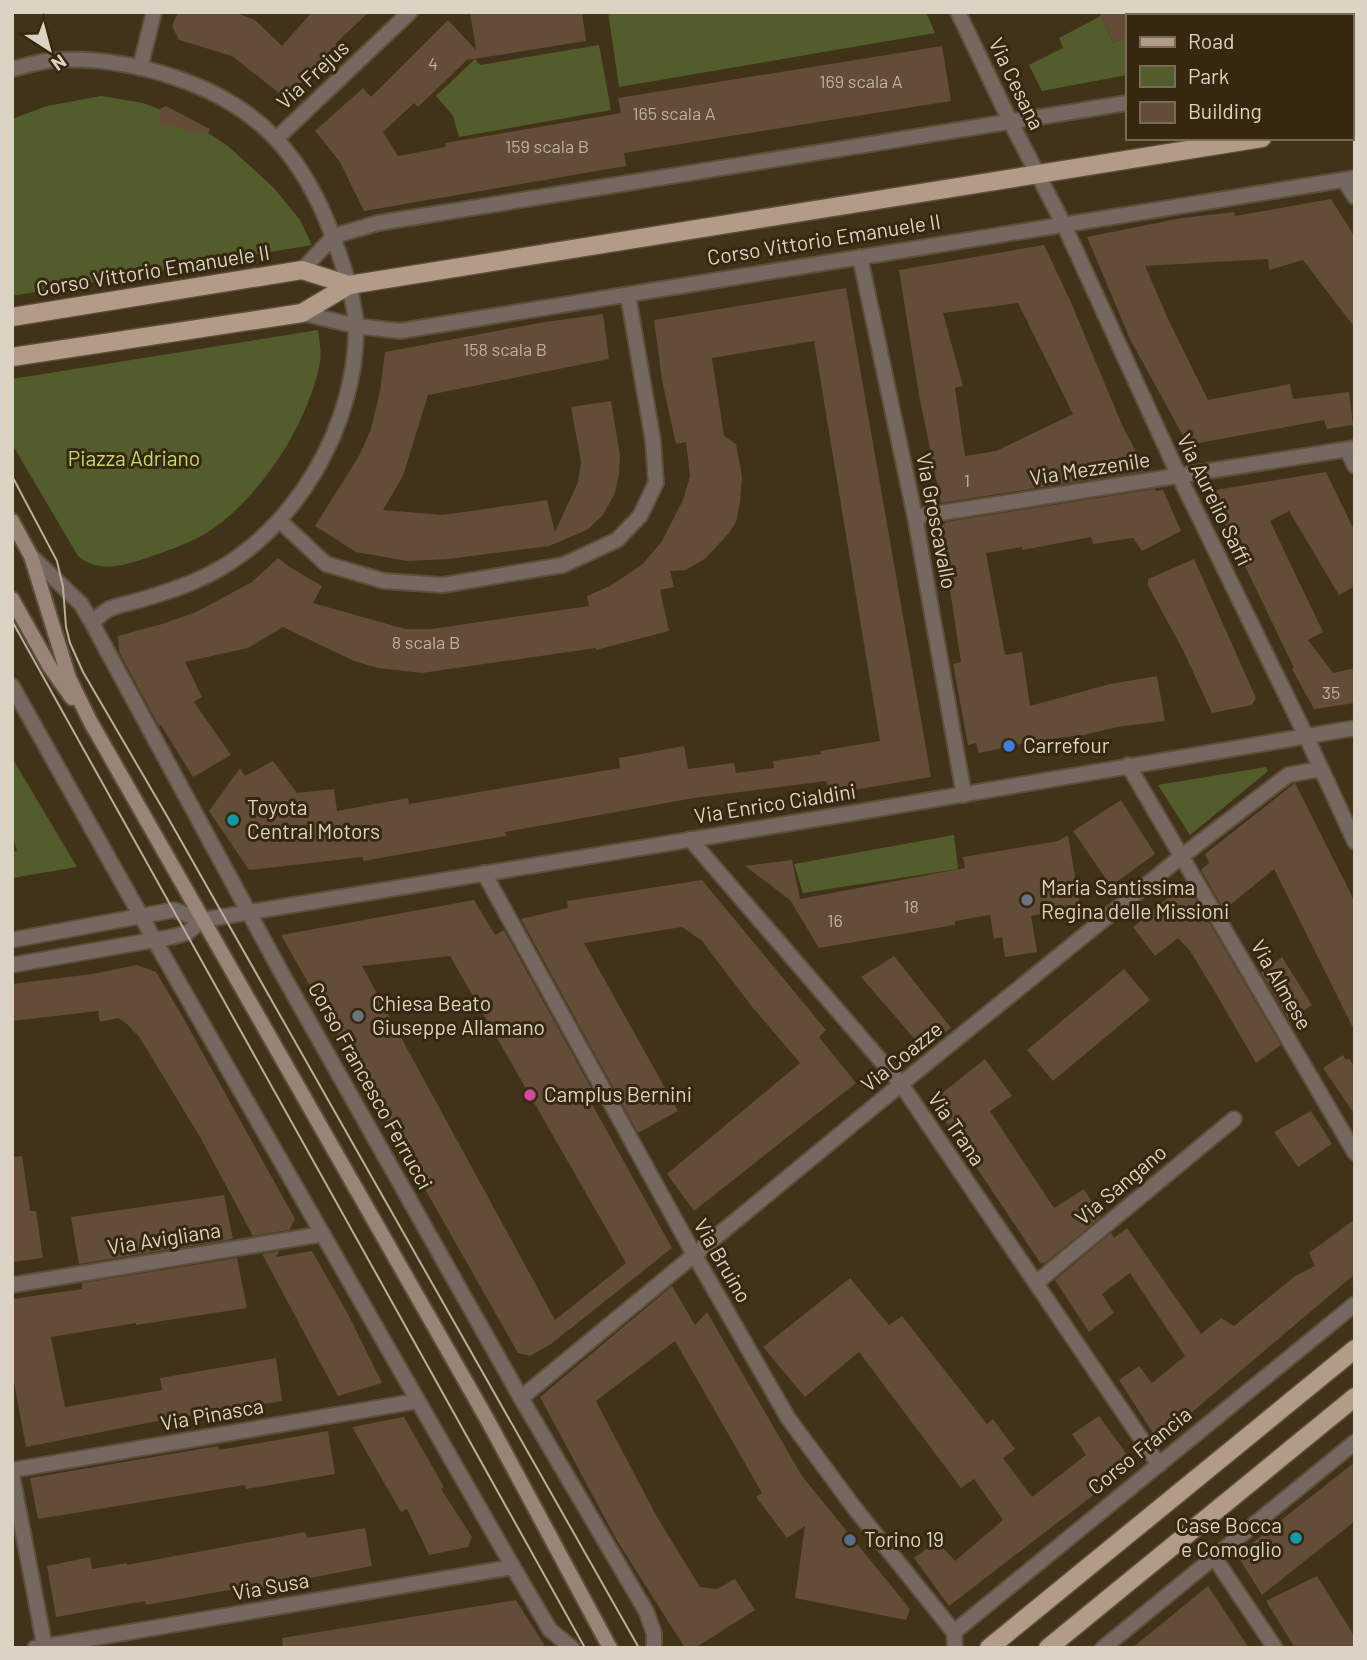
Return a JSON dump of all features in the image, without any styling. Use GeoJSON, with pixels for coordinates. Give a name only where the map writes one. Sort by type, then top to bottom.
{"type":"FeatureCollection","features":[{"type":"Feature","properties":{"kind":"main road","name":"Corso Vittorio Emanuele II"},"geometry":{"type":"LineString","coordinates":[[12,358],[302,313],[349,285],[1250,140]]}},
{"type":"Feature","properties":{"kind":"main road","name":"Corso Vittorio Emanuele II"},"geometry":{"type":"LineString","coordinates":[[12,317],[302,270],[349,285]]}},
{"type":"Feature","properties":{"kind":"main road","name":"Corso Francesco Ferrucci"},"geometry":{"type":"LineString","coordinates":[[12,521],[31,556],[69,678],[90,721],[487,1419],[610,1646]]}},
{"type":"Feature","properties":{"kind":"main road"},"geometry":{"type":"LineString","coordinates":[[12,598],[50,667],[90,721]]}},
{"type":"Feature","properties":{"kind":"main road"},"geometry":{"type":"LineString","coordinates":[[989,1648],[1355,1349]]}},
{"type":"Feature","properties":{"kind":"main road"},"geometry":{"type":"LineString","coordinates":[[1048,1648],[1355,1396]]}},
{"type":"Feature","properties":{"kind":"street"},"geometry":{"type":"LineString","coordinates":[[140,68],[154,12]]}},
{"type":"Feature","properties":{"kind":"street","name":"Via Frejus"},"geometry":{"type":"LineString","coordinates":[[276,139],[410,12]]}},
{"type":"Feature","properties":{"kind":"street","name":"Via Cesana"},"geometry":{"type":"LineString","coordinates":[[958,12],[1038,174]]}},
{"type":"Feature","properties":{"kind":"street"},"geometry":{"type":"LineString","coordinates":[[12,69],[52,60],[108,62],[171,75],[237,107],[276,139],[301,172],[334,236],[349,285],[356,326],[353,366],[336,426],[323,458],[303,493],[281,521],[242,554],[212,573],[179,588],[108,610],[92,623]]}},
{"type":"Feature","properties":{"kind":"street"},"geometry":{"type":"LineString","coordinates":[[334,236],[378,223],[1126,103]]}},
{"type":"Feature","properties":{"kind":"street","name":"Via Aurelio Saffi"},"geometry":{"type":"LineString","coordinates":[[1038,174],[1355,842]]}},
{"type":"Feature","properties":{"kind":"street"},"geometry":{"type":"LineString","coordinates":[[1349,179],[1355,197]]}},
{"type":"Feature","properties":{"kind":"street","name":"Corso Vittorio Emanuele II"},"geometry":{"type":"LineString","coordinates":[[302,313],[356,326],[400,331],[1349,179]]}},
{"type":"Feature","properties":{"kind":"street","name":"Corso Vittorio Emanuele II"},"geometry":{"type":"LineString","coordinates":[[302,270],[334,236]]}},
{"type":"Feature","properties":{"kind":"street","name":"Via Groscavallo"},"geometry":{"type":"LineString","coordinates":[[860,257],[915,517],[964,795]]}},
{"type":"Feature","properties":{"kind":"street"},"geometry":{"type":"LineString","coordinates":[[281,521],[326,564],[384,581],[443,585],[563,565],[617,540],[640,516],[656,483],[653,441],[628,295]]}},
{"type":"Feature","properties":{"kind":"street"},"geometry":{"type":"LineString","coordinates":[[1351,449],[1355,466]]}},
{"type":"Feature","properties":{"kind":"street","name":"Via Mezzenile"},"geometry":{"type":"LineString","coordinates":[[915,517],[1351,449]]}},
{"type":"Feature","properties":{"kind":"street","name":"Corso Francesco Ferrucci"},"geometry":{"type":"LineString","coordinates":[[31,556],[81,604],[92,623],[249,911],[521,1398],[646,1611],[654,1633],[654,1648]]}},
{"type":"Feature","properties":{"kind":"street"},"geometry":{"type":"LineString","coordinates":[[12,686],[513,1567],[550,1630],[572,1648]]}},
{"type":"Feature","properties":{"kind":"street","name":"Via Enrico Cialdini"},"geometry":{"type":"LineString","coordinates":[[202,920],[1355,728]]}},
{"type":"Feature","properties":{"kind":"street","name":"Via Almese"},"geometry":{"type":"LineString","coordinates":[[1128,765],[1355,1153]]}},
{"type":"Feature","properties":{"kind":"street","name":"Via Coazze"},"geometry":{"type":"LineString","coordinates":[[521,1398],[1182,856],[1288,775],[1321,769]]}},
{"type":"Feature","properties":{"kind":"street","name":"Via Trana"},"geometry":{"type":"LineString","coordinates":[[690,839],[901,1084],[1159,1465]]}},
{"type":"Feature","properties":{"kind":"street","name":"Via Bruino"},"geometry":{"type":"LineString","coordinates":[[484,873],[695,1256],[802,1438],[954,1632]]}},
{"type":"Feature","properties":{"kind":"street"},"geometry":{"type":"LineString","coordinates":[[12,940],[174,910],[202,920],[187,933],[155,941],[12,965]]}},
{"type":"Feature","properties":{"kind":"street","name":"Via Sangano"},"geometry":{"type":"LineString","coordinates":[[1036,1283],[1234,1119]]}},
{"type":"Feature","properties":{"kind":"street","name":"Via Avigliana"},"geometry":{"type":"LineString","coordinates":[[12,1285],[323,1234]]}},
{"type":"Feature","properties":{"kind":"street","name":"Corso Francia"},"geometry":{"type":"LineString","coordinates":[[954,1632],[1355,1304]]}},
{"type":"Feature","properties":{"kind":"street","name":"Via Pinasca"},"geometry":{"type":"LineString","coordinates":[[12,1473],[418,1401]]}},
{"type":"Feature","properties":{"kind":"street"},"geometry":{"type":"LineString","coordinates":[[1103,1648],[1355,1441]]}},
{"type":"Feature","properties":{"kind":"street"},"geometry":{"type":"LineString","coordinates":[[12,1473],[41,1647]]}},
{"type":"Feature","properties":{"kind":"street"},"geometry":{"type":"LineString","coordinates":[[1214,1556],[1275,1648]]}},
{"type":"Feature","properties":{"kind":"street","name":"Via Susa"},"geometry":{"type":"LineString","coordinates":[[41,1647],[513,1567]]}},
{"type":"Feature","properties":{"kind":"street"},"geometry":{"type":"LineString","coordinates":[[954,1632],[955,1648]]}},
{"type":"Feature","properties":{"kind":"green space"},"geometry":{"type":"Polygon","coordinates":[[[608,12],[926,12],[935,33],[619,87],[608,12]]]}},
{"type":"Feature","properties":{"kind":"green space"},"geometry":{"type":"Polygon","coordinates":[[[1143,12],[1355,12],[1355,33],[1353,14],[1143,12]]]}},
{"type":"Feature","properties":{"kind":"green space"},"geometry":{"type":"Polygon","coordinates":[[[1101,16],[1113,43],[1126,37],[1126,75],[1042,91],[1029,65],[1063,48],[1059,38],[1101,16]]]}},
{"type":"Feature","properties":{"kind":"green space"},"geometry":{"type":"Polygon","coordinates":[[[599,45],[611,110],[459,137],[453,116],[436,96],[475,59],[480,65],[599,45]]]}},
{"type":"Feature","properties":{"kind":"green space"},"geometry":{"type":"Polygon","coordinates":[[[101,96],[143,103],[188,120],[228,146],[274,188],[300,220],[312,245],[12,296],[12,119],[47,106],[101,96]]]}},
{"type":"Feature","properties":{"kind":"green space","name":"Piazza Adriano"},"geometry":{"type":"Polygon","coordinates":[[[318,330],[320,362],[305,410],[278,459],[243,503],[203,535],[144,559],[118,566],[102,566],[94,565],[78,556],[12,444],[12,379],[318,330]]]}},
{"type":"Feature","properties":{"kind":"green space"},"geometry":{"type":"Polygon","coordinates":[[[12,758],[77,867],[12,878],[12,852],[17,851],[12,835],[12,758]]]}},
{"type":"Feature","properties":{"kind":"green space"},"geometry":{"type":"Polygon","coordinates":[[[1266,767],[1268,771],[1190,835],[1158,785],[1266,767]]]}},
{"type":"Feature","properties":{"kind":"green space"},"geometry":{"type":"Polygon","coordinates":[[[954,835],[958,869],[803,893],[794,864],[954,835]]]}},
{"type":"Feature","properties":{"kind":"building"},"geometry":{"type":"Polygon","coordinates":[[[178,12],[234,12],[255,20],[282,46],[312,12],[369,12],[335,44],[339,48],[291,93],[279,93],[232,56],[179,40],[172,26],[178,12]]]}},
{"type":"Feature","properties":{"kind":"building"},"geometry":{"type":"Polygon","coordinates":[[[470,12],[582,12],[586,41],[467,60],[418,107],[414,103],[383,132],[398,156],[446,147],[445,143],[621,113],[618,98],[942,46],[951,101],[624,153],[626,166],[364,211],[340,162],[315,131],[363,88],[371,97],[448,20],[476,50],[470,12]]]}},
{"type":"Feature","properties":{"kind":"building"},"geometry":{"type":"Polygon","coordinates":[[[1099,12],[1127,12],[1126,37],[1113,43],[1099,12]]]}},
{"type":"Feature","properties":{"kind":"building"},"geometry":{"type":"Polygon","coordinates":[[[166,106],[210,129],[207,135],[158,123],[161,108],[166,106]]]}},
{"type":"Feature","properties":{"kind":"building"},"geometry":{"type":"Polygon","coordinates":[[[1331,199],[1355,237],[1355,328],[1303,260],[1269,270],[1268,259],[1145,266],[1208,400],[1290,384],[1293,399],[1349,392],[1353,425],[1327,429],[1324,420],[1188,445],[1130,339],[1087,237],[1182,218],[1234,212],[1235,216],[1331,199]]]}},
{"type":"Feature","properties":{"kind":"building"},"geometry":{"type":"Polygon","coordinates":[[[1044,245],[1122,425],[1146,471],[941,503],[919,395],[899,270],[1044,245]],[[1018,303],[943,313],[963,386],[955,388],[965,456],[996,451],[1073,414],[1018,303]]]}},
{"type":"Feature","properties":{"kind":"building"},"geometry":{"type":"Polygon","coordinates":[[[846,288],[931,777],[829,794],[826,781],[694,798],[505,832],[506,836],[363,861],[363,857],[249,870],[209,811],[240,768],[245,776],[273,761],[297,793],[334,789],[337,811],[408,798],[409,804],[620,768],[619,758],[684,746],[688,769],[734,763],[736,773],[774,768],[773,761],[880,741],[814,341],[712,358],[724,436],[736,444],[742,477],[740,502],[736,522],[706,558],[686,570],[670,571],[674,587],[660,590],[669,631],[596,650],[422,673],[378,668],[354,661],[283,627],[248,648],[185,662],[202,697],[194,702],[231,755],[193,777],[161,725],[159,726],[119,652],[118,636],[196,612],[252,582],[278,558],[322,586],[313,603],[405,629],[432,629],[589,606],[587,596],[610,586],[643,564],[662,541],[683,500],[690,476],[686,442],[676,444],[662,380],[654,320],[846,288]]]}},
{"type":"Feature","properties":{"kind":"building"},"geometry":{"type":"Polygon","coordinates":[[[603,314],[609,359],[428,395],[403,476],[383,510],[443,515],[547,500],[555,532],[578,482],[581,462],[571,407],[611,401],[620,455],[619,474],[615,493],[603,515],[587,530],[549,546],[449,559],[407,561],[356,552],[315,526],[359,456],[371,429],[385,352],[539,323],[603,314]]]}},
{"type":"Feature","properties":{"kind":"building"},"geometry":{"type":"Polygon","coordinates":[[[1326,472],[1355,532],[1355,586],[1339,595],[1289,511],[1270,521],[1323,632],[1308,640],[1333,673],[1355,668],[1355,703],[1314,709],[1292,669],[1294,668],[1209,491],[1326,472]]]}},
{"type":"Feature","properties":{"kind":"building"},"geometry":{"type":"Polygon","coordinates":[[[1155,489],[1163,490],[1181,531],[1142,551],[1133,538],[1093,544],[1091,537],[1022,550],[1022,547],[986,553],[1005,655],[1022,652],[1030,706],[1110,684],[1157,676],[1165,721],[1034,741],[979,753],[976,743],[968,745],[953,664],[961,662],[940,525],[945,522],[1155,489]]]}},
{"type":"Feature","properties":{"kind":"building"},"geometry":{"type":"Polygon","coordinates":[[[1194,559],[1256,698],[1252,705],[1212,713],[1183,650],[1148,586],[1148,579],[1194,559]]]}},
{"type":"Feature","properties":{"kind":"building"},"geometry":{"type":"Polygon","coordinates":[[[1295,783],[1355,902],[1355,1032],[1274,869],[1224,910],[1201,870],[1209,863],[1205,854],[1295,783]]]}},
{"type":"Feature","properties":{"kind":"building"},"geometry":{"type":"Polygon","coordinates":[[[1121,800],[1155,854],[1111,886],[1073,831],[1121,800]]]}},
{"type":"Feature","properties":{"kind":"building"},"geometry":{"type":"Polygon","coordinates":[[[1068,835],[1080,906],[1031,916],[1037,952],[1005,957],[1002,937],[994,939],[990,915],[955,921],[955,925],[819,948],[790,900],[745,866],[792,860],[800,899],[965,868],[963,857],[1058,841],[1068,835]]]}},
{"type":"Feature","properties":{"kind":"building"},"geometry":{"type":"Polygon","coordinates":[[[702,880],[826,1030],[819,1037],[856,1083],[694,1211],[667,1174],[800,1063],[753,1008],[702,941],[682,927],[584,943],[678,1111],[638,1133],[521,919],[568,908],[567,901],[702,880]]]}},
{"type":"Feature","properties":{"kind":"building"},"geometry":{"type":"Polygon","coordinates":[[[1186,883],[1281,1045],[1256,1063],[1190,951],[1178,938],[1155,956],[1133,927],[1186,883]]]}},
{"type":"Feature","properties":{"kind":"building"},"geometry":{"type":"Polygon","coordinates":[[[474,900],[495,935],[504,930],[594,1093],[588,1097],[672,1248],[551,1344],[530,1356],[518,1353],[281,935],[474,900]],[[450,956],[362,966],[555,1320],[626,1263],[450,956]]]}},
{"type":"Feature","properties":{"kind":"building"},"geometry":{"type":"Polygon","coordinates":[[[894,956],[951,1028],[924,1050],[861,977],[894,956]]]}},
{"type":"Feature","properties":{"kind":"building"},"geometry":{"type":"Polygon","coordinates":[[[1282,957],[1312,1005],[1289,1020],[1261,973],[1282,957]]]}},
{"type":"Feature","properties":{"kind":"building"},"geometry":{"type":"Polygon","coordinates":[[[137,965],[156,972],[181,1014],[295,1219],[289,1230],[253,1236],[200,1137],[140,1038],[127,1024],[118,1018],[100,1022],[98,1011],[12,1021],[12,984],[92,974],[137,965]]]}},
{"type":"Feature","properties":{"kind":"building"},"geometry":{"type":"Polygon","coordinates":[[[1124,969],[1150,1000],[1053,1081],[1027,1050],[1124,969]]]}},
{"type":"Feature","properties":{"kind":"building"},"geometry":{"type":"Polygon","coordinates":[[[1343,1055],[1346,1060],[1349,1058],[1355,1068],[1355,1115],[1323,1068],[1343,1055]]]}},
{"type":"Feature","properties":{"kind":"building"},"geometry":{"type":"Polygon","coordinates":[[[985,1059],[1012,1096],[990,1111],[1054,1208],[1084,1189],[1101,1217],[1044,1264],[1041,1264],[932,1101],[985,1059]]]}},
{"type":"Feature","properties":{"kind":"building"},"geometry":{"type":"Polygon","coordinates":[[[1311,1111],[1332,1144],[1298,1167],[1274,1132],[1311,1111]]]}},
{"type":"Feature","properties":{"kind":"building"},"geometry":{"type":"Polygon","coordinates":[[[22,1156],[30,1211],[36,1211],[43,1258],[12,1262],[12,1157],[22,1156]]]}},
{"type":"Feature","properties":{"kind":"building"},"geometry":{"type":"Polygon","coordinates":[[[224,1195],[233,1239],[79,1264],[71,1217],[224,1195]]]}},
{"type":"Feature","properties":{"kind":"building"},"geometry":{"type":"Polygon","coordinates":[[[1355,1219],[1355,1274],[1158,1441],[1119,1380],[1139,1366],[1152,1383],[1185,1356],[1130,1273],[1102,1294],[1114,1313],[1089,1332],[1055,1280],[1111,1233],[1114,1238],[1127,1228],[1201,1334],[1221,1318],[1234,1326],[1295,1276],[1315,1266],[1309,1253],[1355,1219]]]}},
{"type":"Feature","properties":{"kind":"building"},"geometry":{"type":"Polygon","coordinates":[[[279,1251],[276,1257],[312,1251],[349,1316],[382,1383],[338,1396],[262,1254],[279,1251]]]}},
{"type":"Feature","properties":{"kind":"building"},"geometry":{"type":"Polygon","coordinates":[[[237,1258],[247,1308],[51,1337],[65,1407],[162,1390],[160,1378],[276,1358],[282,1401],[152,1422],[26,1447],[12,1371],[12,1299],[82,1289],[82,1283],[237,1258]]]}},
{"type":"Feature","properties":{"kind":"building"},"geometry":{"type":"Polygon","coordinates":[[[850,1278],[889,1325],[902,1316],[987,1424],[993,1419],[1015,1449],[1003,1458],[1032,1497],[1086,1455],[1072,1434],[1099,1416],[1134,1464],[949,1606],[914,1558],[937,1541],[955,1561],[1003,1520],[974,1479],[961,1488],[859,1352],[805,1397],[763,1347],[850,1278]]]}},
{"type":"Feature","properties":{"kind":"building"},"geometry":{"type":"Polygon","coordinates":[[[672,1286],[695,1325],[707,1312],[802,1476],[910,1609],[906,1620],[795,1598],[805,1526],[787,1538],[756,1497],[762,1493],[675,1341],[596,1401],[657,1517],[700,1587],[717,1589],[735,1579],[755,1610],[695,1648],[685,1648],[616,1539],[540,1397],[672,1286]]]}},
{"type":"Feature","properties":{"kind":"building"},"geometry":{"type":"Polygon","coordinates":[[[404,1417],[444,1487],[441,1489],[472,1537],[468,1547],[429,1555],[407,1509],[401,1512],[352,1427],[404,1417]]]}},
{"type":"Feature","properties":{"kind":"building"},"geometry":{"type":"Polygon","coordinates":[[[328,1431],[335,1474],[246,1489],[245,1485],[38,1519],[30,1478],[218,1446],[219,1450],[328,1431]]]}},
{"type":"Feature","properties":{"kind":"building"},"geometry":{"type":"Polygon","coordinates":[[[1355,1462],[1355,1521],[1262,1595],[1237,1555],[1355,1462]]]}},
{"type":"Feature","properties":{"kind":"building"},"geometry":{"type":"Polygon","coordinates":[[[365,1528],[372,1566],[258,1588],[257,1585],[146,1605],[145,1601],[56,1617],[47,1566],[90,1557],[92,1569],[127,1565],[305,1532],[307,1538],[365,1528]]]}},
{"type":"Feature","properties":{"kind":"building"},"geometry":{"type":"Polygon","coordinates":[[[1317,1576],[1355,1637],[1355,1648],[1295,1648],[1266,1601],[1317,1576]]]}},
{"type":"Feature","properties":{"kind":"building","name":"Case Bocca e Comoglio"},"geometry":{"type":"Polygon","coordinates":[[[1208,1586],[1249,1648],[1132,1648],[1208,1586]]]}},
{"type":"Feature","properties":{"kind":"building"},"geometry":{"type":"Polygon","coordinates":[[[516,1600],[546,1648],[283,1648],[282,1638],[516,1600]]]}},
{"type":"Feature","properties":{"kind":"tram line"},"geometry":{"type":"LineString","coordinates":[[12,476],[57,561],[63,587],[66,627],[83,672],[639,1648]]}},
{"type":"Feature","properties":{"kind":"tram line"},"geometry":{"type":"LineString","coordinates":[[12,621],[585,1648]]}},
{"type":"Feature","properties":{"kind":"place","name":"Carrefour"},"geometry":{"type":"Point","coordinates":[1009,746]}},
{"type":"Feature","properties":{"kind":"place","name":"Toyota Central Motors"},"geometry":{"type":"Point","coordinates":[233,820]}},
{"type":"Feature","properties":{"kind":"place","name":"Maria Santissima Regina delle Missioni"},"geometry":{"type":"Point","coordinates":[1027,900]}},
{"type":"Feature","properties":{"kind":"place","name":"Chiesa Beato Giuseppe Allamano"},"geometry":{"type":"Point","coordinates":[358,1016]}},
{"type":"Feature","properties":{"kind":"place","name":"Camplus Bernini"},"geometry":{"type":"Point","coordinates":[530,1095]}},
{"type":"Feature","properties":{"kind":"place","name":"Case Bocca e Comoglio"},"geometry":{"type":"Point","coordinates":[1296,1538]}},
{"type":"Feature","properties":{"kind":"place","name":"Torino 19"},"geometry":{"type":"Point","coordinates":[850,1540]}}]}
